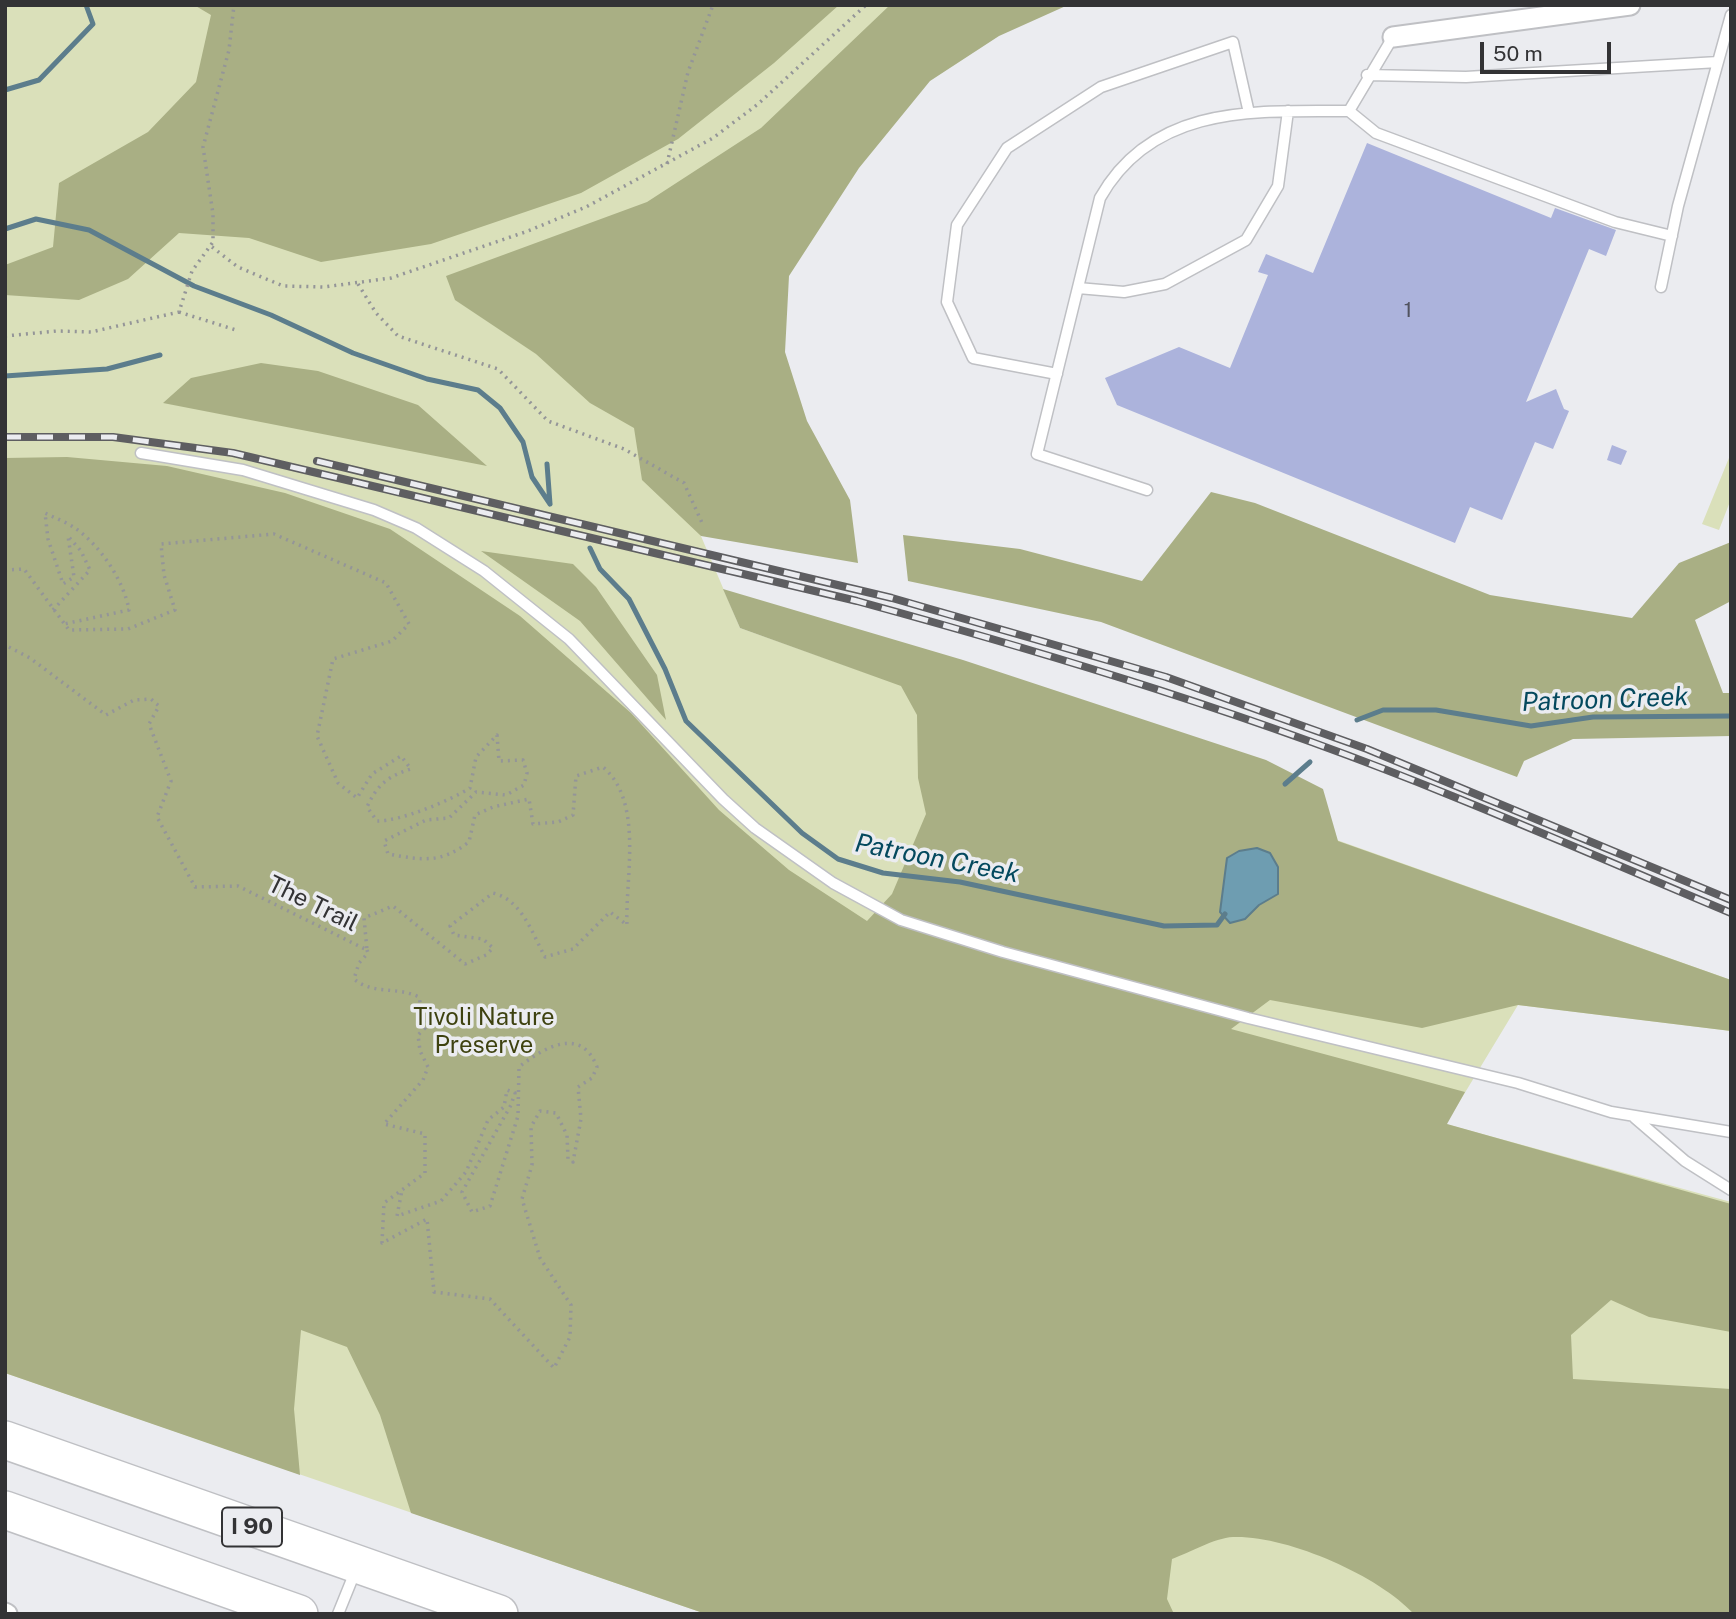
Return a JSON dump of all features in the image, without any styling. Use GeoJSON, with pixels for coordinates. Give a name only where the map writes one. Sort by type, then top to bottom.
{"type":"FeatureCollection","features":[{"type":"Feature","properties":{"kind":"highway","name":"I 90"},"geometry":{"type":"LineString","coordinates":[[5,1440],[499,1614]]}},
{"type":"Feature","properties":{"kind":"highway"},"geometry":{"type":"LineString","coordinates":[[5,1510],[299,1614]]}},
{"type":"Feature","properties":{"kind":"street"},"geometry":{"type":"LineString","coordinates":[[1393,37],[1630,5]]}},
{"type":"Feature","properties":{"kind":"lane"},"geometry":{"type":"LineString","coordinates":[[1661,287],[1731,15]]}},
{"type":"Feature","properties":{"kind":"lane"},"geometry":{"type":"LineString","coordinates":[[1349,111],[1367,75],[1393,37]]}},
{"type":"Feature","properties":{"kind":"lane"},"geometry":{"type":"LineString","coordinates":[[1057,374],[973,358],[947,302],[957,225],[1007,148],[1101,87],[1233,42],[1249,113]]}},
{"type":"Feature","properties":{"kind":"lane"},"geometry":{"type":"LineString","coordinates":[[1367,75],[1466,77],[1718,61]]}},
{"type":"Feature","properties":{"kind":"lane"},"geometry":{"type":"LineString","coordinates":[[1147,490],[1037,454],[1100,198],[1112,178],[1130,157],[1158,136],[1218,117],[1287,111],[1349,111],[1376,133],[1615,222],[1672,236]]}},
{"type":"Feature","properties":{"kind":"lane"},"geometry":{"type":"LineString","coordinates":[[1078,288],[1124,292],[1165,284],[1246,240],[1278,186],[1287,111]]}},
{"type":"Feature","properties":{"kind":"lane"},"geometry":{"type":"LineString","coordinates":[[141,453],[243,470],[353,503],[416,528],[484,571],[569,639],[723,799],[755,828],[833,883],[901,920],[1003,952],[1248,1018],[1518,1083],[1635,1118],[1730,1132]]}},
{"type":"Feature","properties":{"kind":"lane"},"geometry":{"type":"LineString","coordinates":[[1635,1118],[1685,1161],[1731,1191]]}},
{"type":"Feature","properties":{"kind":"lane"},"geometry":{"type":"LineString","coordinates":[[338,1614],[358,1564]]}},
{"type":"Feature","properties":{"kind":"path"},"geometry":{"type":"LineString","coordinates":[[179,312],[192,271],[212,247],[213,214],[203,147],[229,50],[234,5]]}},
{"type":"Feature","properties":{"kind":"path"},"geometry":{"type":"LineString","coordinates":[[667,164],[688,72],[713,5]]}},
{"type":"Feature","properties":{"kind":"path"},"geometry":{"type":"LineString","coordinates":[[212,247],[239,267],[283,286],[358,284],[437,263],[548,223],[713,138],[758,104],[866,5]]}},
{"type":"Feature","properties":{"kind":"path"},"geometry":{"type":"LineString","coordinates":[[358,284],[376,313],[398,336],[498,369],[548,421],[624,449],[684,483],[703,525]]}},
{"type":"Feature","properties":{"kind":"path"},"geometry":{"type":"LineString","coordinates":[[5,336],[57,331],[91,332],[179,312],[236,330]]}},
{"type":"Feature","properties":{"kind":"path"},"geometry":{"type":"LineString","coordinates":[[5,570],[24,569],[53,610],[64,624],[129,610],[126,593],[106,561],[76,528],[45,513],[48,539],[63,584],[74,577],[68,536],[81,551],[90,570],[53,610]]}},
{"type":"Feature","properties":{"kind":"path","name":"The Trail"},"geometry":{"type":"LineString","coordinates":[[64,624],[69,630],[128,629],[175,610],[164,575],[161,544],[274,534],[386,583],[409,624],[392,641],[333,659],[317,736],[338,783],[356,797],[372,774],[401,756],[411,768],[390,775],[375,789],[367,807],[376,821],[390,821],[433,804],[444,804],[470,788],[476,757],[497,735],[499,761],[523,760],[527,773],[524,785],[506,794],[476,792],[449,818],[426,820],[384,841],[388,854],[425,861],[452,855],[469,842],[475,815],[493,807],[529,799],[533,824],[558,822],[573,815],[576,776],[603,767],[618,779],[628,822],[631,877],[625,887],[627,925],[610,912],[573,949],[545,957],[519,910],[508,897],[493,893],[450,926],[454,935],[483,939],[493,948],[486,955],[465,964],[393,906],[363,918],[367,950]]}},
{"type":"Feature","properties":{"kind":"path","name":"The Trail"},"geometry":{"type":"LineString","coordinates":[[5,645],[30,658],[106,715],[134,700],[151,699],[159,706],[149,724],[171,781],[157,817],[195,887],[238,886],[367,950]]}},
{"type":"Feature","properties":{"kind":"path"},"geometry":{"type":"LineString","coordinates":[[367,950],[354,979],[365,988],[404,989],[419,997],[425,1028],[418,1035],[420,1051],[428,1067],[423,1080],[384,1124],[425,1134],[425,1173],[384,1203],[382,1243],[427,1219],[434,1292],[490,1299],[554,1368],[570,1337],[571,1305],[540,1258],[522,1199],[532,1165],[531,1128],[540,1111],[555,1113],[567,1135],[568,1159],[573,1162],[581,1118],[578,1087],[592,1077],[597,1067],[592,1054],[581,1046],[565,1042],[541,1049],[519,1067],[518,1116],[490,1206],[472,1212],[462,1192],[511,1105],[515,1093],[506,1090],[504,1107],[488,1120],[466,1172],[441,1201],[397,1216],[402,1190]]}},
{"type":"Feature","properties":{"kind":"green space","name":"Tivoli Nature Preserve"},"geometry":{"type":"Polygon","coordinates":[[[5,5],[921,5],[670,463],[740,628],[1731,980],[1731,1031],[1518,1005],[1446,1124],[1731,1202],[1731,1614],[706,1614],[5,1373],[5,5]]]}},
{"type":"Feature","properties":{"kind":"green space"},"geometry":{"type":"Polygon","coordinates":[[[194,5],[839,5],[774,63],[678,139],[581,193],[431,244],[321,262],[249,238],[179,233],[128,279],[79,300],[5,295],[5,265],[53,247],[59,183],[148,132],[196,82],[211,15],[194,5]]]}},
{"type":"Feature","properties":{"kind":"green space"},"geometry":{"type":"Polygon","coordinates":[[[890,5],[1068,5],[999,36],[930,81],[859,168],[789,276],[785,352],[807,421],[850,500],[858,563],[701,536],[642,480],[634,428],[590,403],[536,354],[455,300],[446,276],[647,202],[761,128],[890,5]]]}},
{"type":"Feature","properties":{"kind":"green space"},"geometry":{"type":"Polygon","coordinates":[[[261,363],[318,371],[418,405],[487,466],[163,403],[191,378],[261,363]]]}},
{"type":"Feature","properties":{"kind":"green space"},"geometry":{"type":"Polygon","coordinates":[[[1731,453],[1731,499],[1719,530],[1702,524],[1731,453]]]}},
{"type":"Feature","properties":{"kind":"green space","name":"Tivoli Nature Preserve"},"geometry":{"type":"Polygon","coordinates":[[[67,457],[167,466],[285,493],[390,529],[520,616],[631,713],[719,810],[789,870],[867,921],[892,894],[926,814],[918,778],[917,715],[901,686],[740,628],[723,589],[963,660],[1266,760],[1323,789],[1338,841],[1731,980],[1731,1031],[1518,1005],[1422,1028],[1270,1000],[1231,1029],[1465,1092],[1447,1124],[1731,1204],[1731,1332],[1649,1317],[1611,1300],[1571,1335],[1573,1379],[1731,1389],[1731,1614],[1414,1614],[1378,1585],[1330,1560],[1279,1543],[1233,1537],[1210,1543],[1172,1559],[1167,1599],[1174,1614],[706,1614],[411,1513],[380,1415],[347,1347],[301,1330],[294,1409],[300,1475],[5,1373],[5,458],[67,457]]]}},
{"type":"Feature","properties":{"kind":"green space"},"geometry":{"type":"Polygon","coordinates":[[[1211,492],[1255,503],[1490,595],[1632,618],[1679,563],[1731,542],[1731,601],[1695,620],[1723,693],[1731,693],[1731,736],[1573,739],[1524,761],[1517,777],[1101,622],[908,581],[903,535],[1020,549],[1142,581],[1211,492]]]}},
{"type":"Feature","properties":{"kind":"green space"},"geometry":{"type":"Polygon","coordinates":[[[481,551],[573,564],[596,587],[657,675],[666,720],[580,621],[481,551]]]}},
{"type":"Feature","properties":{"kind":"water"},"geometry":{"type":"Polygon","coordinates":[[[1257,848],[1270,853],[1278,867],[1278,894],[1259,905],[1245,919],[1230,923],[1220,912],[1227,858],[1239,851],[1257,848]]]}},
{"type":"Feature","properties":{"kind":"building"},"geometry":{"type":"Polygon","coordinates":[[[1367,143],[1551,218],[1555,208],[1616,230],[1606,256],[1589,249],[1526,402],[1556,389],[1564,409],[1569,411],[1553,449],[1535,442],[1502,520],[1470,507],[1455,543],[1117,405],[1105,378],[1179,347],[1230,368],[1268,275],[1258,272],[1266,254],[1313,273],[1367,143]]]}},
{"type":"Feature","properties":{"kind":"building"},"geometry":{"type":"Polygon","coordinates":[[[1612,445],[1627,451],[1621,465],[1607,460],[1612,445]]]}},
{"type":"Feature","properties":{"kind":"waterway"},"geometry":{"type":"LineString","coordinates":[[5,90],[39,80],[93,24],[86,5]]}},
{"type":"Feature","properties":{"kind":"waterway"},"geometry":{"type":"LineString","coordinates":[[5,229],[36,219],[89,230],[194,286],[271,315],[353,353],[427,379],[478,390],[500,408],[523,442],[532,477],[550,504]]}},
{"type":"Feature","properties":{"kind":"waterway","name":"Patroon Creek"},"geometry":{"type":"LineString","coordinates":[[5,376],[107,369],[160,355]]}},
{"type":"Feature","properties":{"kind":"waterway","name":"Patroon Creek"},"geometry":{"type":"LineString","coordinates":[[547,464],[550,504]]}},
{"type":"Feature","properties":{"kind":"waterway","name":"Patroon Creek"},"geometry":{"type":"LineString","coordinates":[[590,548],[600,569],[629,599],[665,669],[686,721],[802,833],[838,859],[883,873],[960,882],[1164,926],[1217,925],[1225,914]]}},
{"type":"Feature","properties":{"kind":"waterway","name":"Patroon Creek"},"geometry":{"type":"LineString","coordinates":[[1357,720],[1383,710],[1436,710],[1531,726],[1593,717],[1731,716]]}},
{"type":"Feature","properties":{"kind":"waterway","name":"Patroon Creek"},"geometry":{"type":"LineString","coordinates":[[1285,784],[1310,762]]}},
{"type":"Feature","properties":{"kind":"railway"},"geometry":{"type":"LineString","coordinates":[[5,437],[113,437],[233,453],[857,601],[1158,689],[1306,740],[1452,796],[1731,913]]}},
{"type":"Feature","properties":{"kind":"railway"},"geometry":{"type":"LineString","coordinates":[[317,461],[892,598],[1166,677],[1367,749],[1731,900]]}}]}
